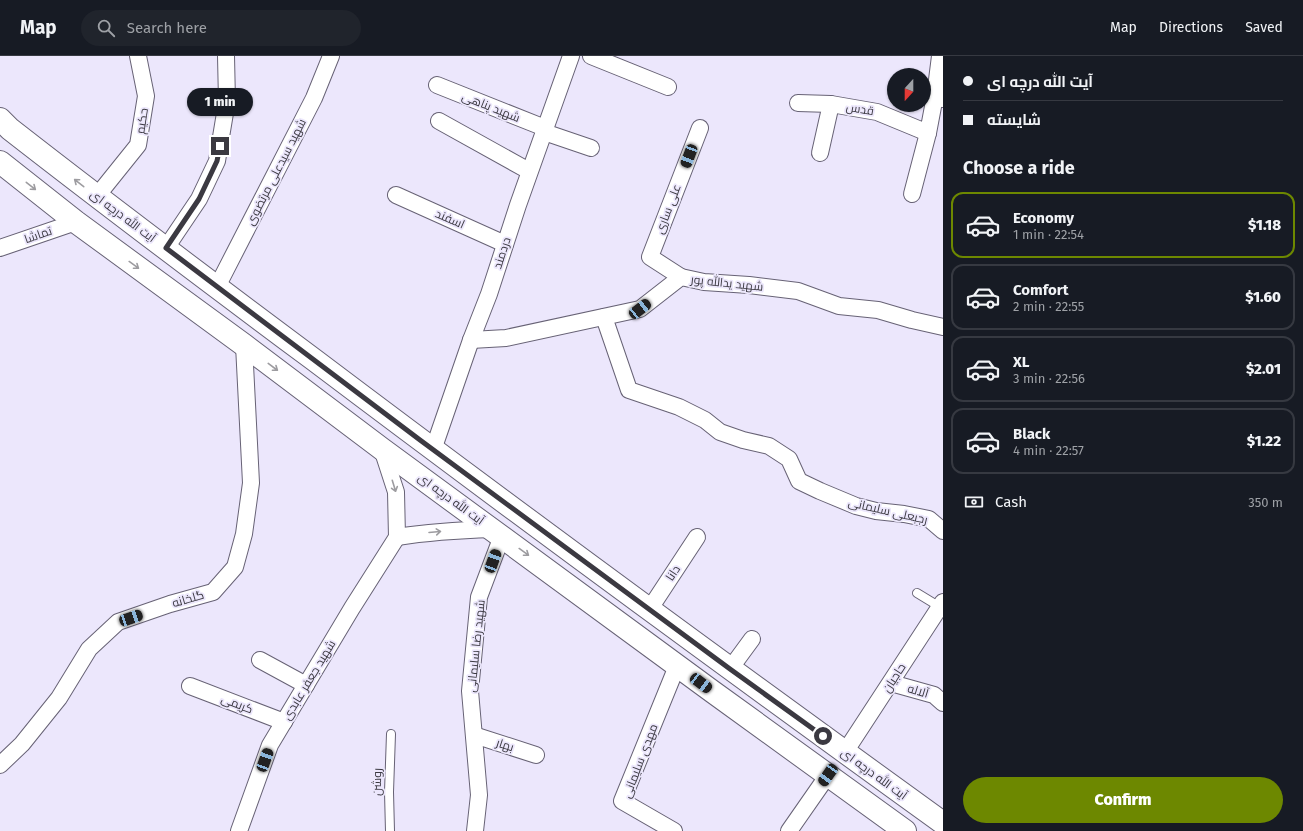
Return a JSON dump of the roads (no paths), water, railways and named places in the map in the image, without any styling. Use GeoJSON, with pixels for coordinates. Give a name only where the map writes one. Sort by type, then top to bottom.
{"type":"FeatureCollection","features":[{"type":"Feature","properties":{"kind":"main road","name":"آیت الله درچه ای"},"geometry":{"type":"LineString","coordinates":[[0,119],[10,129],[97,196],[433,450],[649,610],[943,823]]}},
{"type":"Feature","properties":{"kind":"main road","name":"آیت الله درچه ای"},"geometry":{"type":"LineString","coordinates":[[0,162],[76,222],[244,345],[382,449],[677,666],[905,831]]}},
{"type":"Feature","properties":{"kind":"main road"},"geometry":{"type":"LineString","coordinates":[[713,692],[730,669]]}},
{"type":"Feature","properties":{"kind":"street","name":"حکیم"},"geometry":{"type":"LineString","coordinates":[[97,196],[138,145],[146,96],[138,56]]}},
{"type":"Feature","properties":{"kind":"street"},"geometry":{"type":"LineString","coordinates":[[166,248],[199,199],[217,161],[227,101],[226,56]]}},
{"type":"Feature","properties":{"kind":"street","name":"شهید سیدعلی مرتضوی"},"geometry":{"type":"LineString","coordinates":[[217,287],[314,98],[331,56]]}},
{"type":"Feature","properties":{"kind":"street","name":"دردمند"},"geometry":{"type":"LineString","coordinates":[[433,450],[471,340],[489,294],[529,171],[571,56]]}},
{"type":"Feature","properties":{"kind":"street"},"geometry":{"type":"LineString","coordinates":[[591,56],[668,87]]}},
{"type":"Feature","properties":{"kind":"street"},"geometry":{"type":"LineString","coordinates":[[912,194],[939,97],[940,56]]}},
{"type":"Feature","properties":{"kind":"street","name":"شهید پناهی"},"geometry":{"type":"LineString","coordinates":[[437,85],[591,148]]}},
{"type":"Feature","properties":{"kind":"street","name":"قدس"},"geometry":{"type":"LineString","coordinates":[[798,103],[831,104],[877,112],[928,133]]}},
{"type":"Feature","properties":{"kind":"street"},"geometry":{"type":"LineString","coordinates":[[820,152],[831,104]]}},
{"type":"Feature","properties":{"kind":"street"},"geometry":{"type":"LineString","coordinates":[[440,121],[529,171]]}},
{"type":"Feature","properties":{"kind":"street","name":"علی ساری"},"geometry":{"type":"LineString","coordinates":[[681,277],[650,257],[700,128]]}},
{"type":"Feature","properties":{"kind":"street","name":"اسفند"},"geometry":{"type":"LineString","coordinates":[[396,195],[505,244]]}},
{"type":"Feature","properties":{"kind":"street","name":"تماشا"},"geometry":{"type":"LineString","coordinates":[[0,248],[76,222]]}},
{"type":"Feature","properties":{"kind":"street","name":"شهید یدالله پور"},"geometry":{"type":"LineString","coordinates":[[471,340],[506,338],[640,309],[681,277],[704,282],[749,285],[798,292],[839,306],[878,310],[943,327]]}},
{"type":"Feature","properties":{"kind":"street","name":"رجبعلی سلیمانی"},"geometry":{"type":"LineString","coordinates":[[604,317],[629,390],[679,407],[705,420],[720,432],[743,440],[770,446],[789,459],[799,481],[820,491],[856,506],[876,511],[904,514],[929,519],[943,531]]}},
{"type":"Feature","properties":{"kind":"street","name":"گلخانه"},"geometry":{"type":"LineString","coordinates":[[0,765],[22,744],[59,698],[89,649],[118,622],[170,604],[213,592],[235,567],[244,534],[251,483],[244,345]]}},
{"type":"Feature","properties":{"kind":"street"},"geometry":{"type":"LineString","coordinates":[[382,449],[396,492],[397,537],[441,531],[497,533]]}},
{"type":"Feature","properties":{"kind":"street","name":"شهید رضا سلیمانی"},"geometry":{"type":"LineString","coordinates":[[475,831],[479,795],[470,692],[480,597],[497,533]]}},
{"type":"Feature","properties":{"kind":"street","name":"شهید جعفر عابدی"},"geometry":{"type":"LineString","coordinates":[[239,831],[270,745],[352,608],[397,537]]}},
{"type":"Feature","properties":{"kind":"street","name":"دانا"},"geometry":{"type":"LineString","coordinates":[[649,610],[697,537]]}},
{"type":"Feature","properties":{"kind":"street","name":"حاجیان"},"geometry":{"type":"LineString","coordinates":[[845,752],[942,604]]}},
{"type":"Feature","properties":{"kind":"street"},"geometry":{"type":"LineString","coordinates":[[730,669],[752,639]]}},
{"type":"Feature","properties":{"kind":"street"},"geometry":{"type":"LineString","coordinates":[[260,660],[306,685]]}},
{"type":"Feature","properties":{"kind":"street","name":"مهدی سلیمانی"},"geometry":{"type":"LineString","coordinates":[[674,831],[622,801],[677,666]]}},
{"type":"Feature","properties":{"kind":"street","name":"آلاله"},"geometry":{"type":"LineString","coordinates":[[891,683],[934,695],[943,703]]}},
{"type":"Feature","properties":{"kind":"street","name":"کریمی"},"geometry":{"type":"LineString","coordinates":[[190,686],[284,722]]}},
{"type":"Feature","properties":{"kind":"street","name":"بهار"},"geometry":{"type":"LineString","coordinates":[[474,735],[536,755]]}},
{"type":"Feature","properties":{"kind":"street"},"geometry":{"type":"LineString","coordinates":[[789,831],[828,775]]}},
{"type":"Feature","properties":{"kind":"street"},"geometry":{"type":"LineString","coordinates":[[674,831],[689,831]]}},
{"type":"Feature","properties":{"kind":"lane"},"geometry":{"type":"LineString","coordinates":[[917,593],[942,604]]}},
{"type":"Feature","properties":{"kind":"lane","name":"روشن"},"geometry":{"type":"LineString","coordinates":[[390,831],[389,792],[391,734]]}}]}
